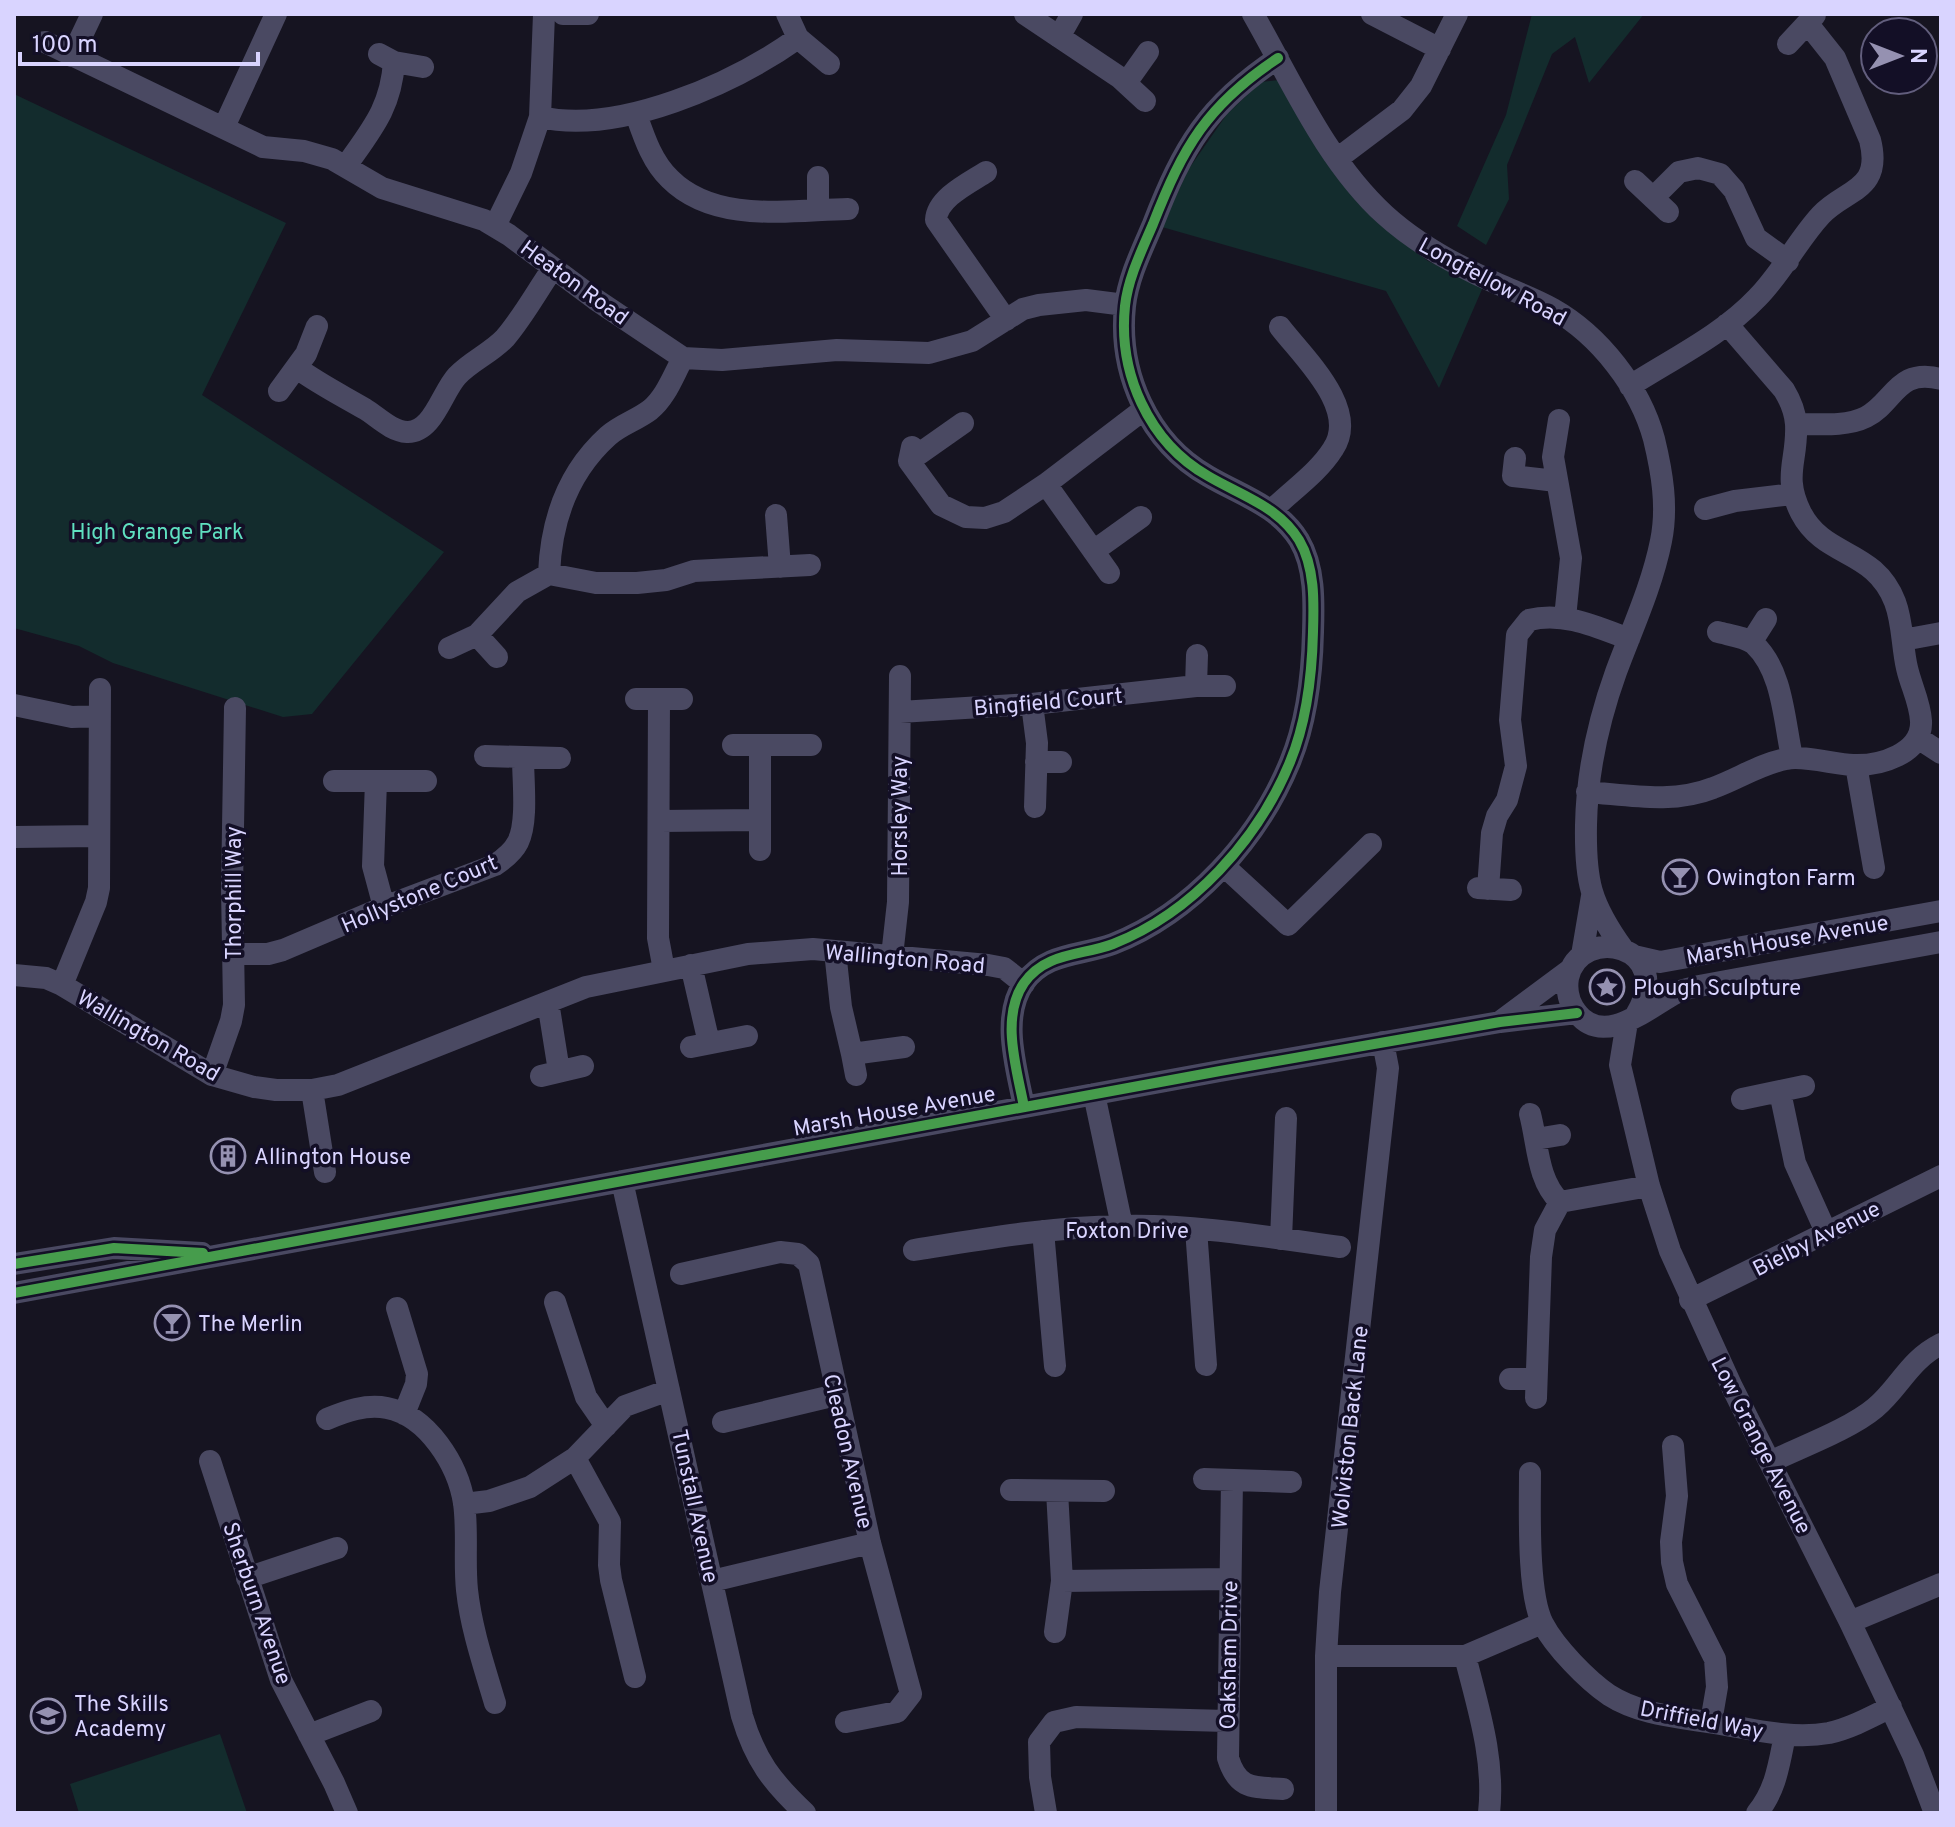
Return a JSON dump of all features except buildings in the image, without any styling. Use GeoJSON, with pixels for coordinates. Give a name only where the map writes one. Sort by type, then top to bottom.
{"type":"FeatureCollection","features":[{"type":"Feature","properties":{"kind":"street"},"geometry":{"type":"LineString","coordinates":[[72,56],[92,14]]}},
{"type":"Feature","properties":{"kind":"street"},"geometry":{"type":"LineString","coordinates":[[224,127],[276,14]]}},
{"type":"Feature","properties":{"kind":"street"},"geometry":{"type":"LineString","coordinates":[[495,226],[521,173],[540,117],[544,14]]}},
{"type":"Feature","properties":{"kind":"street"},"geometry":{"type":"LineString","coordinates":[[563,14],[588,14]]}},
{"type":"Feature","properties":{"kind":"street"},"geometry":{"type":"LineString","coordinates":[[787,14],[798,38],[829,64]]}},
{"type":"Feature","properties":{"kind":"street"},"geometry":{"type":"LineString","coordinates":[[1025,14],[1126,83],[1145,101]]}},
{"type":"Feature","properties":{"kind":"street"},"geometry":{"type":"LineString","coordinates":[[1059,37],[1072,14]]}},
{"type":"Feature","properties":{"kind":"street","name":"Longfellow Road"},"geometry":{"type":"LineString","coordinates":[[1253,14],[1337,159],[1372,202],[1412,237],[1439,255],[1552,309],[1570,321],[1597,344],[1630,386],[1653,437],[1665,510],[1662,539],[1601,722],[1587,792],[1586,866],[1592,896],[1628,952]]}},
{"type":"Feature","properties":{"kind":"street"},"geometry":{"type":"LineString","coordinates":[[1372,14],[1440,49]]}},
{"type":"Feature","properties":{"kind":"street"},"geometry":{"type":"LineString","coordinates":[[1337,159],[1402,110],[1421,86],[1457,14]]}},
{"type":"Feature","properties":{"kind":"street"},"geometry":{"type":"LineString","coordinates":[[1630,386],[1727,324],[1756,300],[1827,209],[1854,194],[1866,180],[1873,153],[1840,69],[1812,19],[1788,44]]}},
{"type":"Feature","properties":{"kind":"street"},"geometry":{"type":"LineString","coordinates":[[540,117],[575,122],[636,114],[705,88],[775,54],[798,38]]}},
{"type":"Feature","properties":{"kind":"street","name":"Heaton Road"},"geometry":{"type":"LineString","coordinates":[[45,42],[263,147],[317,154],[346,166],[382,188],[454,209],[495,226],[683,358]]}},
{"type":"Feature","properties":{"kind":"street"},"geometry":{"type":"LineString","coordinates":[[1126,83],[1148,52]]}},
{"type":"Feature","properties":{"kind":"street"},"geometry":{"type":"LineString","coordinates":[[346,166],[381,116],[390,90],[387,58],[423,67]]}},
{"type":"Feature","properties":{"kind":"street"},"geometry":{"type":"LineString","coordinates":[[1024,1107],[1011,1024],[1024,984],[1050,961],[1113,944],[1146,928],[1171,912],[1224,866],[1276,793],[1292,759],[1309,691],[1313,628],[1311,576],[1299,540],[1272,510],[1207,476],[1185,460],[1143,410],[1124,352],[1125,305],[1131,277],[1168,185],[1194,134],[1227,97],[1278,58]]}},
{"type":"Feature","properties":{"kind":"street"},"geometry":{"type":"LineString","coordinates":[[636,114],[657,164],[668,178],[697,199],[729,208],[848,209]]}},
{"type":"Feature","properties":{"kind":"street"},"geometry":{"type":"LineString","coordinates":[[1635,181],[1660,205],[1679,172],[1698,168],[1720,174],[1734,190],[1756,238],[1788,261]]}},
{"type":"Feature","properties":{"kind":"street"},"geometry":{"type":"LineString","coordinates":[[986,172],[944,202],[936,213],[936,220],[1006,320]]}},
{"type":"Feature","properties":{"kind":"street"},"geometry":{"type":"LineString","coordinates":[[818,177],[818,209]]}},
{"type":"Feature","properties":{"kind":"street"},"geometry":{"type":"LineString","coordinates":[[297,368],[323,388],[368,411],[394,429],[416,431],[429,420],[455,378],[505,337],[553,268]]}},
{"type":"Feature","properties":{"kind":"street"},"geometry":{"type":"LineString","coordinates":[[549,574],[550,547],[558,514],[584,460],[610,434],[651,409],[669,386],[683,358],[722,360],[837,350],[929,353],[972,341],[1023,309],[1059,301],[1086,300],[1125,305]]}},
{"type":"Feature","properties":{"kind":"street"},"geometry":{"type":"LineString","coordinates":[[1587,792],[1667,798],[1713,789],[1756,768],[1792,757],[1856,765],[1891,758],[1907,750],[1918,738],[1921,724],[1895,602],[1882,579],[1861,559],[1835,548],[1815,532],[1804,517],[1792,494],[1790,476],[1796,424],[1784,390],[1727,324]]}},
{"type":"Feature","properties":{"kind":"street"},"geometry":{"type":"LineString","coordinates":[[279,391],[297,368],[317,326]]}},
{"type":"Feature","properties":{"kind":"street"},"geometry":{"type":"LineString","coordinates":[[1272,510],[1323,463],[1335,447],[1340,430],[1339,409],[1331,392],[1280,327]]}},
{"type":"Feature","properties":{"kind":"street"},"geometry":{"type":"LineString","coordinates":[[1796,424],[1852,422],[1873,413],[1904,383],[1917,378],[1939,379],[1941,356]]}},
{"type":"Feature","properties":{"kind":"street"},"geometry":{"type":"LineString","coordinates":[[963,423],[910,454],[941,505],[966,517],[985,518],[1004,512],[1046,484],[1143,410]]}},
{"type":"Feature","properties":{"kind":"street"},"geometry":{"type":"LineString","coordinates":[[1559,420],[1565,450],[1553,457],[1571,558],[1565,618]]}},
{"type":"Feature","properties":{"kind":"street"},"geometry":{"type":"LineString","coordinates":[[1515,458],[1513,476],[1556,481]]}},
{"type":"Feature","properties":{"kind":"street"},"geometry":{"type":"LineString","coordinates":[[1046,484],[1109,573]]}},
{"type":"Feature","properties":{"kind":"street"},"geometry":{"type":"LineString","coordinates":[[1705,509],[1733,491],[1792,494]]}},
{"type":"Feature","properties":{"kind":"street"},"geometry":{"type":"LineString","coordinates":[[776,515],[780,567]]}},
{"type":"Feature","properties":{"kind":"street"},"geometry":{"type":"LineString","coordinates":[[1095,550],[1141,517]]}},
{"type":"Feature","properties":{"kind":"street"},"geometry":{"type":"LineString","coordinates":[[449,648],[477,635],[517,592],[549,574],[596,583],[637,583],[666,580],[694,571],[810,565]]}},
{"type":"Feature","properties":{"kind":"street"},"geometry":{"type":"LineString","coordinates":[[1511,890],[1483,888],[1492,833],[1497,816],[1507,800],[1516,766],[1510,720],[1517,635],[1529,620],[1541,616],[1565,618],[1629,639]]}},
{"type":"Feature","properties":{"kind":"street"},"geometry":{"type":"LineString","coordinates":[[1752,641],[1766,619]]}},
{"type":"Feature","properties":{"kind":"street"},"geometry":{"type":"LineString","coordinates":[[1718,632],[1752,641],[1770,666],[1776,679],[1792,757]]}},
{"type":"Feature","properties":{"kind":"street"},"geometry":{"type":"LineString","coordinates":[[1903,640],[1941,633]]}},
{"type":"Feature","properties":{"kind":"street"},"geometry":{"type":"LineString","coordinates":[[477,635],[497,657]]}},
{"type":"Feature","properties":{"kind":"street"},"geometry":{"type":"LineString","coordinates":[[1196,686],[1197,655]]}},
{"type":"Feature","properties":{"kind":"street","name":"Horsley Way"},"geometry":{"type":"LineString","coordinates":[[892,956],[898,902],[900,676]]}},
{"type":"Feature","properties":{"kind":"street","name":"Bingfield Court"},"geometry":{"type":"LineString","coordinates":[[900,712],[1032,704],[1196,686],[1225,686]]}},
{"type":"Feature","properties":{"kind":"street"},"geometry":{"type":"LineString","coordinates":[[62,985],[96,902],[100,689]]}},
{"type":"Feature","properties":{"kind":"street"},"geometry":{"type":"LineString","coordinates":[[664,970],[658,938],[660,821],[648,699],[682,699]]}},
{"type":"Feature","properties":{"kind":"street"},"geometry":{"type":"LineString","coordinates":[[1032,704],[1035,807]]}},
{"type":"Feature","properties":{"kind":"street"},"geometry":{"type":"LineString","coordinates":[[14,705],[72,717],[99,716]]}},
{"type":"Feature","properties":{"kind":"street","name":"Thorphill Way"},"geometry":{"type":"LineString","coordinates":[[212,1075],[234,1005],[235,708]]}},
{"type":"Feature","properties":{"kind":"street"},"geometry":{"type":"LineString","coordinates":[[1918,738],[1941,753]]}},
{"type":"Feature","properties":{"kind":"street"},"geometry":{"type":"LineString","coordinates":[[733,745],[811,745]]}},
{"type":"Feature","properties":{"kind":"street"},"geometry":{"type":"LineString","coordinates":[[760,745],[760,850]]}},
{"type":"Feature","properties":{"kind":"street"},"geometry":{"type":"LineString","coordinates":[[485,756],[560,758]]}},
{"type":"Feature","properties":{"kind":"street","name":"Hollystone Court"},"geometry":{"type":"LineString","coordinates":[[233,954],[268,954],[283,950],[495,865],[519,841],[523,822],[523,758]]}},
{"type":"Feature","properties":{"kind":"street"},"geometry":{"type":"LineString","coordinates":[[1036,762],[1061,762]]}},
{"type":"Feature","properties":{"kind":"street"},"geometry":{"type":"LineString","coordinates":[[1856,765],[1879,853]]}},
{"type":"Feature","properties":{"kind":"street"},"geometry":{"type":"LineString","coordinates":[[334,781],[426,781]]}},
{"type":"Feature","properties":{"kind":"street"},"geometry":{"type":"LineString","coordinates":[[376,781],[373,866],[384,907]]}},
{"type":"Feature","properties":{"kind":"street"},"geometry":{"type":"LineString","coordinates":[[660,821],[758,820]]}},
{"type":"Feature","properties":{"kind":"street"},"geometry":{"type":"LineString","coordinates":[[14,837],[98,836]]}},
{"type":"Feature","properties":{"kind":"street"},"geometry":{"type":"LineString","coordinates":[[1224,866],[1295,932],[1309,904],[1371,844]]}},
{"type":"Feature","properties":{"kind":"street"},"geometry":{"type":"LineString","coordinates":[[1490,852],[1514,854]]}},
{"type":"Feature","properties":{"kind":"street","name":"Longfellow Road"},"geometry":{"type":"LineString","coordinates":[[1576,962],[1592,896]]}},
{"type":"Feature","properties":{"kind":"street","name":"Marsh House Avenue"},"geometry":{"type":"LineString","coordinates":[[1500,1022],[1592,949],[1606,946],[1660,962],[1941,911]]}},
{"type":"Feature","properties":{"kind":"street","name":"Marsh House Avenue"},"geometry":{"type":"LineString","coordinates":[[14,1293],[1500,1022],[1580,1016],[1602,1027],[1631,1019],[1679,991],[1941,942]]}},
{"type":"Feature","properties":{"kind":"street","name":"Wallington Road"},"geometry":{"type":"LineString","coordinates":[[14,975],[46,978],[62,985],[212,1075],[254,1087],[312,1090],[338,1085],[586,987],[777,951],[835,951],[996,966],[1004,968],[1024,984]]}},
{"type":"Feature","properties":{"kind":"street"},"geometry":{"type":"LineString","coordinates":[[835,951],[841,1007],[854,1065],[904,1047]]}},
{"type":"Feature","properties":{"kind":"street"},"geometry":{"type":"LineString","coordinates":[[1628,952],[1645,971],[1648,985],[1646,998],[1631,1019]]}},
{"type":"Feature","properties":{"kind":"street"},"geometry":{"type":"LineString","coordinates":[[1576,962],[1567,981],[1569,999],[1580,1016]]}},
{"type":"Feature","properties":{"kind":"street"},"geometry":{"type":"LineString","coordinates":[[691,965],[700,1045],[747,1036]]}},
{"type":"Feature","properties":{"kind":"street"},"geometry":{"type":"LineString","coordinates":[[548,1002],[550,1074],[583,1066]]}},
{"type":"Feature","properties":{"kind":"street","name":"Low Grange Avenue"},"geometry":{"type":"LineString","coordinates":[[1580,1016],[1620,1065],[1649,1186],[1690,1300],[1891,1707],[1935,1813]]}},
{"type":"Feature","properties":{"kind":"street","name":"Low Grange Avenue"},"geometry":{"type":"LineString","coordinates":[[1620,1065],[1631,1019]]}},
{"type":"Feature","properties":{"kind":"street","name":"Wolviston Back Lane"},"geometry":{"type":"LineString","coordinates":[[1326,1813],[1326,1656],[1330,1592],[1388,1068],[1383,1042]]}},
{"type":"Feature","properties":{"kind":"street"},"geometry":{"type":"LineString","coordinates":[[1742,1099],[1804,1086]]}},
{"type":"Feature","properties":{"kind":"street"},"geometry":{"type":"LineString","coordinates":[[312,1090],[325,1172]]}},
{"type":"Feature","properties":{"kind":"street"},"geometry":{"type":"LineString","coordinates":[[1780,1092],[1795,1163],[1826,1232]]}},
{"type":"Feature","properties":{"kind":"street"},"geometry":{"type":"LineString","coordinates":[[1094,1094],[1122,1226]]}},
{"type":"Feature","properties":{"kind":"street"},"geometry":{"type":"LineString","coordinates":[[1530,1114],[1545,1182],[1549,1192],[1560,1202]]}},
{"type":"Feature","properties":{"kind":"street"},"geometry":{"type":"LineString","coordinates":[[1281,1239],[1286,1118]]}},
{"type":"Feature","properties":{"kind":"street"},"geometry":{"type":"LineString","coordinates":[[1536,1139],[1560,1135]]}},
{"type":"Feature","properties":{"kind":"street","name":"Bielby Avenue"},"geometry":{"type":"LineString","coordinates":[[1690,1300],[1941,1176]]}},
{"type":"Feature","properties":{"kind":"street","name":"Tunstall Avenue"},"geometry":{"type":"LineString","coordinates":[[622,1181],[748,1737],[769,1776],[798,1811]]}},
{"type":"Feature","properties":{"kind":"street"},"geometry":{"type":"LineString","coordinates":[[1560,1202],[1649,1186]]}},
{"type":"Feature","properties":{"kind":"street"},"geometry":{"type":"LineString","coordinates":[[1510,1379],[1536,1389],[1541,1257],[1545,1230],[1560,1202]]}},
{"type":"Feature","properties":{"kind":"street","name":"Foxton Drive"},"geometry":{"type":"LineString","coordinates":[[914,1250],[1043,1231],[1122,1226],[1196,1229],[1340,1247]]}},
{"type":"Feature","properties":{"kind":"street"},"geometry":{"type":"LineString","coordinates":[[1196,1229],[1207,1365]]}},
{"type":"Feature","properties":{"kind":"street"},"geometry":{"type":"LineString","coordinates":[[1043,1231],[1053,1366]]}},
{"type":"Feature","properties":{"kind":"street","name":"Marsh House Avenue"},"geometry":{"type":"LineString","coordinates":[[14,1264],[114,1248],[219,1254]]}},
{"type":"Feature","properties":{"kind":"street","name":"Cleadon Avenue"},"geometry":{"type":"LineString","coordinates":[[681,1276],[780,1252],[798,1254],[809,1264],[870,1543],[919,1699],[897,1712],[847,1724]]}},
{"type":"Feature","properties":{"kind":"street"},"geometry":{"type":"LineString","coordinates":[[555,1302],[586,1397],[606,1426]]}},
{"type":"Feature","properties":{"kind":"street"},"geometry":{"type":"LineString","coordinates":[[397,1308],[399,1345],[417,1374],[404,1414]]}},
{"type":"Feature","properties":{"kind":"street"},"geometry":{"type":"LineString","coordinates":[[1770,1462],[1874,1409],[1907,1369],[1941,1344]]}},
{"type":"Feature","properties":{"kind":"street"},"geometry":{"type":"LineString","coordinates":[[464,1504],[489,1501],[539,1482],[575,1458],[625,1406],[669,1390]]}},
{"type":"Feature","properties":{"kind":"street"},"geometry":{"type":"LineString","coordinates":[[724,1423],[836,1395]]}},
{"type":"Feature","properties":{"kind":"street"},"geometry":{"type":"LineString","coordinates":[[327,1419],[345,1411],[368,1407],[386,1408],[404,1414],[436,1441],[452,1466],[464,1504],[470,1610],[495,1703]]}},
{"type":"Feature","properties":{"kind":"street"},"geometry":{"type":"LineString","coordinates":[[1673,1446],[1686,1478],[1677,1496],[1671,1542],[1672,1562],[1677,1584],[1715,1659],[1717,1687],[1711,1722]]}},
{"type":"Feature","properties":{"kind":"street"},"geometry":{"type":"LineString","coordinates":[[575,1458],[610,1522],[611,1580],[635,1677]]}},
{"type":"Feature","properties":{"kind":"street","name":"Sherburn Avenue"},"geometry":{"type":"LineString","coordinates":[[217,1471],[247,1578],[281,1680],[347,1813]]}},
{"type":"Feature","properties":{"kind":"street","name":"Driffield Way"},"geometry":{"type":"LineString","coordinates":[[1530,1473],[1519,1497],[1542,1623],[1581,1671],[1610,1695],[1634,1707],[1660,1714],[1785,1735],[1828,1733],[1848,1728],[1891,1707]]}},
{"type":"Feature","properties":{"kind":"street"},"geometry":{"type":"LineString","coordinates":[[1204,1479],[1291,1482]]}},
{"type":"Feature","properties":{"kind":"street","name":"Oaksham Drive"},"geometry":{"type":"LineString","coordinates":[[1232,1480],[1228,1758],[1233,1774],[1240,1782],[1251,1787],[1283,1789]]}},
{"type":"Feature","properties":{"kind":"street"},"geometry":{"type":"LineString","coordinates":[[1011,1490],[1104,1491]]}},
{"type":"Feature","properties":{"kind":"street"},"geometry":{"type":"LineString","coordinates":[[1055,1632],[1062,1581],[1057,1491]]}},
{"type":"Feature","properties":{"kind":"street"},"geometry":{"type":"LineString","coordinates":[[712,1581],[870,1543]]}},
{"type":"Feature","properties":{"kind":"street"},"geometry":{"type":"LineString","coordinates":[[247,1578],[312,1564],[337,1548]]}},
{"type":"Feature","properties":{"kind":"street"},"geometry":{"type":"LineString","coordinates":[[1062,1581],[1229,1579]]}},
{"type":"Feature","properties":{"kind":"street"},"geometry":{"type":"LineString","coordinates":[[1850,1622],[1941,1584]]}},
{"type":"Feature","properties":{"kind":"street"},"geometry":{"type":"LineString","coordinates":[[1326,1656],[1465,1656],[1542,1623]]}},
{"type":"Feature","properties":{"kind":"street"},"geometry":{"type":"LineString","coordinates":[[1465,1656],[1488,1747],[1491,1775],[1489,1813]]}},
{"type":"Feature","properties":{"kind":"street"},"geometry":{"type":"LineString","coordinates":[[1046,1813],[1040,1777],[1039,1742],[1054,1722],[1076,1717],[1227,1721]]}},
{"type":"Feature","properties":{"kind":"street"},"geometry":{"type":"LineString","coordinates":[[309,1735],[363,1719]]}},
{"type":"Feature","properties":{"kind":"street"},"geometry":{"type":"LineString","coordinates":[[1757,1813],[1768,1800],[1776,1781],[1785,1735]]}},
{"type":"Feature","properties":{"kind":"green space"},"geometry":{"type":"Polygon","coordinates":[[[1532,14],[1644,14],[1589,83],[1575,37],[1552,54],[1507,165],[1509,199],[1486,245],[1457,226],[1506,115],[1532,14]]]}},
{"type":"Feature","properties":{"kind":"green space"},"geometry":{"type":"Polygon","coordinates":[[[1279,80],[1386,229],[1428,261],[1483,287],[1439,388],[1386,291],[1162,227],[1188,170],[1227,114],[1261,82],[1279,80]]]}},
{"type":"Feature","properties":{"kind":"green space","name":"High Grange Park"},"geometry":{"type":"Polygon","coordinates":[[[14,94],[286,223],[202,395],[444,552],[312,714],[283,717],[113,663],[79,646],[14,628],[14,94]]]}},
{"type":"Feature","properties":{"kind":"green space"},"geometry":{"type":"Polygon","coordinates":[[[220,1734],[247,1813],[79,1813],[70,1784],[220,1734]]]}},
{"type":"Feature","properties":{"kind":"cycle path"},"geometry":{"type":"LineString","coordinates":[[1024,1107],[1012,1044],[1013,1012],[1024,983],[1053,960],[1113,944],[1142,930],[1195,893],[1241,846],[1260,819],[1290,762],[1301,730],[1310,681],[1313,621],[1312,585],[1304,550],[1280,518],[1258,502],[1208,476],[1187,462],[1169,444],[1141,403],[1132,380],[1124,331],[1125,306],[1132,275],[1187,150],[1215,111],[1253,75],[1278,58]]}},
{"type":"Feature","properties":{"kind":"cycle path"},"geometry":{"type":"LineString","coordinates":[[14,1293],[1220,1071],[1500,1022],[1577,1013]]}},
{"type":"Feature","properties":{"kind":"cycle path"},"geometry":{"type":"LineString","coordinates":[[14,1264],[114,1248],[203,1253]]}},
{"type":"Feature","properties":{"kind":"place","name":"Owington Farm"},"geometry":{"type":"Point","coordinates":[1680,877]}},
{"type":"Feature","properties":{"kind":"place","name":"Plough Sculpture"},"geometry":{"type":"Point","coordinates":[1607,987]}},
{"type":"Feature","properties":{"kind":"place","name":"Allington House"},"geometry":{"type":"Point","coordinates":[228,1156]}},
{"type":"Feature","properties":{"kind":"place","name":"The Merlin"},"geometry":{"type":"Point","coordinates":[172,1323]}},
{"type":"Feature","properties":{"kind":"place","name":"The Skills Academy"},"geometry":{"type":"Point","coordinates":[48,1716]}}]}
